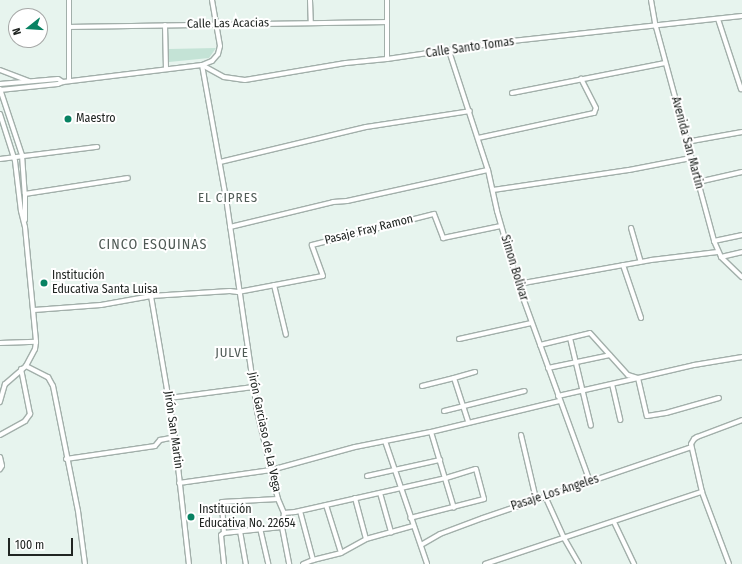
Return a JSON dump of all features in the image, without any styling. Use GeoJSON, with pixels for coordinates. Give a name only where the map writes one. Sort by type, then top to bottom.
{"type":"FeatureCollection","features":[{"type":"Feature","properties":{"kind":"street"},"geometry":{"type":"LineString","coordinates":[[69,0],[69,81]]}},
{"type":"Feature","properties":{"kind":"street"},"geometry":{"type":"LineString","coordinates":[[0,402],[5,384],[26,366],[35,349],[36,342],[25,225],[25,194],[22,155],[0,89],[58,84],[69,81],[202,65],[212,61],[218,54],[220,46],[212,0]]}},
{"type":"Feature","properties":{"kind":"street"},"geometry":{"type":"LineString","coordinates":[[310,0],[311,23]]}},
{"type":"Feature","properties":{"kind":"street"},"geometry":{"type":"LineString","coordinates":[[387,0],[387,59]]}},
{"type":"Feature","properties":{"kind":"street","name":"Avenida San Martin"},"geometry":{"type":"LineString","coordinates":[[651,0],[665,63],[714,241],[720,254],[742,277]]}},
{"type":"Feature","properties":{"kind":"street","name":"Calle Santo Tomas"},"geometry":{"type":"LineString","coordinates":[[202,65],[224,77],[245,80],[346,63],[594,32],[656,27],[742,16]]}},
{"type":"Feature","properties":{"kind":"street"},"geometry":{"type":"LineString","coordinates":[[718,19],[741,89]]}},
{"type":"Feature","properties":{"kind":"street","name":"Calle Las Acacias"},"geometry":{"type":"LineString","coordinates":[[69,27],[387,22]]}},
{"type":"Feature","properties":{"kind":"street"},"geometry":{"type":"LineString","coordinates":[[165,25],[166,69]]}},
{"type":"Feature","properties":{"kind":"street","name":"Simon Bolivar"},"geometry":{"type":"LineString","coordinates":[[449,51],[470,111],[488,170],[501,226],[518,284],[590,482]]}},
{"type":"Feature","properties":{"kind":"street"},"geometry":{"type":"LineString","coordinates":[[512,93],[665,63]]}},
{"type":"Feature","properties":{"kind":"street","name":"Jirón Garciaso de La Vega"},"geometry":{"type":"LineString","coordinates":[[202,65],[220,162],[238,292],[254,387],[278,500],[284,513]]}},
{"type":"Feature","properties":{"kind":"street"},"geometry":{"type":"LineString","coordinates":[[0,70],[31,81]]}},
{"type":"Feature","properties":{"kind":"street"},"geometry":{"type":"LineString","coordinates":[[0,84],[58,79],[63,82]]}},
{"type":"Feature","properties":{"kind":"street"},"geometry":{"type":"LineString","coordinates":[[478,138],[594,113],[596,108],[581,79]]}},
{"type":"Feature","properties":{"kind":"street"},"geometry":{"type":"LineString","coordinates":[[220,162],[366,127],[470,111]]}},
{"type":"Feature","properties":{"kind":"street"},"geometry":{"type":"LineString","coordinates":[[0,114],[14,158],[20,211],[25,225]]}},
{"type":"Feature","properties":{"kind":"street"},"geometry":{"type":"LineString","coordinates":[[686,142],[742,132]]}},
{"type":"Feature","properties":{"kind":"street"},"geometry":{"type":"LineString","coordinates":[[0,159],[14,158],[22,155],[97,147]]}},
{"type":"Feature","properties":{"kind":"street"},"geometry":{"type":"LineString","coordinates":[[493,190],[629,170],[691,158]]}},
{"type":"Feature","properties":{"kind":"street"},"geometry":{"type":"LineString","coordinates":[[230,227],[332,202],[347,201],[488,170]]}},
{"type":"Feature","properties":{"kind":"street"},"geometry":{"type":"LineString","coordinates":[[698,182],[742,172]]}},
{"type":"Feature","properties":{"kind":"street"},"geometry":{"type":"LineString","coordinates":[[25,194],[128,178]]}},
{"type":"Feature","properties":{"kind":"street","name":"Pasaje Fray Ramon"},"geometry":{"type":"LineString","coordinates":[[34,310],[101,305],[151,296],[230,290],[238,292],[323,276],[312,245],[434,214],[443,238],[501,226]]}},
{"type":"Feature","properties":{"kind":"street"},"geometry":{"type":"LineString","coordinates":[[631,228],[641,262]]}},
{"type":"Feature","properties":{"kind":"street"},"geometry":{"type":"LineString","coordinates":[[714,241],[742,235]]}},
{"type":"Feature","properties":{"kind":"street"},"geometry":{"type":"LineString","coordinates":[[518,284],[641,262],[742,252]]}},
{"type":"Feature","properties":{"kind":"street"},"geometry":{"type":"LineString","coordinates":[[623,265],[642,318]]}},
{"type":"Feature","properties":{"kind":"street"},"geometry":{"type":"LineString","coordinates":[[274,285],[286,335]]}},
{"type":"Feature","properties":{"kind":"street","name":"Jirón San Martin"},"geometry":{"type":"LineString","coordinates":[[151,296],[175,437],[189,564]]}},
{"type":"Feature","properties":{"kind":"street"},"geometry":{"type":"LineString","coordinates":[[459,339],[531,323]]}},
{"type":"Feature","properties":{"kind":"street"},"geometry":{"type":"LineString","coordinates":[[540,345],[593,334],[628,375],[638,378]]}},
{"type":"Feature","properties":{"kind":"street"},"geometry":{"type":"LineString","coordinates":[[570,338],[584,391],[591,426]]}},
{"type":"Feature","properties":{"kind":"street"},"geometry":{"type":"LineString","coordinates":[[0,343],[36,342]]}},
{"type":"Feature","properties":{"kind":"street"},"geometry":{"type":"LineString","coordinates":[[548,368],[610,355]]}},
{"type":"Feature","properties":{"kind":"street"},"geometry":{"type":"LineString","coordinates":[[179,483],[271,470],[355,447],[431,432],[559,399],[584,391],[694,365],[742,358],[742,363]]}},
{"type":"Feature","properties":{"kind":"street"},"geometry":{"type":"LineString","coordinates":[[26,366],[44,374],[50,380],[78,511],[85,564]]}},
{"type":"Feature","properties":{"kind":"street"},"geometry":{"type":"LineString","coordinates":[[0,435],[26,421],[30,414],[21,369]]}},
{"type":"Feature","properties":{"kind":"street"},"geometry":{"type":"LineString","coordinates":[[422,386],[475,372]]}},
{"type":"Feature","properties":{"kind":"street"},"geometry":{"type":"LineString","coordinates":[[454,378],[468,422]]}},
{"type":"Feature","properties":{"kind":"street"},"geometry":{"type":"LineString","coordinates":[[638,378],[647,416],[666,413],[719,398]]}},
{"type":"Feature","properties":{"kind":"street"},"geometry":{"type":"LineString","coordinates":[[612,384],[620,420]]}},
{"type":"Feature","properties":{"kind":"street"},"geometry":{"type":"LineString","coordinates":[[169,398],[254,387]]}},
{"type":"Feature","properties":{"kind":"street"},"geometry":{"type":"LineString","coordinates":[[444,411],[525,391]]}},
{"type":"Feature","properties":{"kind":"street"},"geometry":{"type":"LineString","coordinates":[[729,564],[702,492],[691,448],[692,441],[697,437],[742,420]]}},
{"type":"Feature","properties":{"kind":"street"},"geometry":{"type":"LineString","coordinates":[[431,432],[454,508]]}},
{"type":"Feature","properties":{"kind":"street"},"geometry":{"type":"LineString","coordinates":[[520,435],[536,499]]}},
{"type":"Feature","properties":{"kind":"street"},"geometry":{"type":"LineString","coordinates":[[66,459],[155,446],[160,440],[175,437]]}},
{"type":"Feature","properties":{"kind":"street"},"geometry":{"type":"LineString","coordinates":[[385,441],[396,470],[410,518],[427,564]]}},
{"type":"Feature","properties":{"kind":"street","name":"Pasaje Los Angeles"},"geometry":{"type":"LineString","coordinates":[[421,545],[440,534],[536,499],[691,448]]}},
{"type":"Feature","properties":{"kind":"street"},"geometry":{"type":"LineString","coordinates":[[0,457],[2,466],[0,469]]}},
{"type":"Feature","properties":{"kind":"street"},"geometry":{"type":"LineString","coordinates":[[367,476],[440,460]]}},
{"type":"Feature","properties":{"kind":"street"},"geometry":{"type":"LineString","coordinates":[[289,564],[282,527],[284,513],[300,511],[446,478],[476,469],[484,499],[454,508],[410,518]]}},
{"type":"Feature","properties":{"kind":"street"},"geometry":{"type":"LineString","coordinates":[[485,564],[702,492]]}},
{"type":"Feature","properties":{"kind":"street"},"geometry":{"type":"LineString","coordinates":[[380,493],[390,532]]}},
{"type":"Feature","properties":{"kind":"street"},"geometry":{"type":"LineString","coordinates":[[545,496],[564,538],[579,564]]}},
{"type":"Feature","properties":{"kind":"street"},"geometry":{"type":"LineString","coordinates":[[354,498],[366,539]]}},
{"type":"Feature","properties":{"kind":"street"},"geometry":{"type":"LineString","coordinates":[[224,564],[221,535],[224,534],[222,502],[278,500]]}},
{"type":"Feature","properties":{"kind":"street"},"geometry":{"type":"LineString","coordinates":[[326,505],[341,553]]}},
{"type":"Feature","properties":{"kind":"street"},"geometry":{"type":"LineString","coordinates":[[300,511],[313,560]]}},
{"type":"Feature","properties":{"kind":"street"},"geometry":{"type":"LineString","coordinates":[[614,522],[634,564]]}},
{"type":"Feature","properties":{"kind":"street"},"geometry":{"type":"LineString","coordinates":[[303,564],[341,553],[366,539],[413,526]]}},
{"type":"Feature","properties":{"kind":"street"},"geometry":{"type":"LineString","coordinates":[[224,534],[260,528],[282,527]]}},
{"type":"Feature","properties":{"kind":"street"},"geometry":{"type":"LineString","coordinates":[[260,528],[268,564]]}},
{"type":"Feature","properties":{"kind":"street"},"geometry":{"type":"LineString","coordinates":[[240,531],[246,564]]}},
{"type":"Feature","properties":{"kind":"street"},"geometry":{"type":"LineString","coordinates":[[501,559],[504,564]]}},
{"type":"Feature","properties":{"kind":"green space"},"geometry":{"type":"Polygon","coordinates":[[[216,48],[209,58],[169,62],[169,49],[216,48]]]}},
{"type":"Feature","properties":{"kind":"place","name":"Maestro"},"geometry":{"type":"Point","coordinates":[68,119]}},
{"type":"Feature","properties":{"kind":"place","name":"Institución Educativa Santa Luisa"},"geometry":{"type":"Point","coordinates":[44,283]}},
{"type":"Feature","properties":{"kind":"place","name":"Institución Educativa No. 22654"},"geometry":{"type":"Point","coordinates":[191,517]}},
{"type":"Feature","properties":{"kind":"district","name":"EL CIPRES"},"geometry":{"type":"Point","coordinates":[228,198]}},
{"type":"Feature","properties":{"kind":"district","name":"CINCO ESQUINAS"},"geometry":{"type":"Point","coordinates":[153,245]}},
{"type":"Feature","properties":{"kind":"district","name":"JULVE"},"geometry":{"type":"Point","coordinates":[232,353]}}]}
